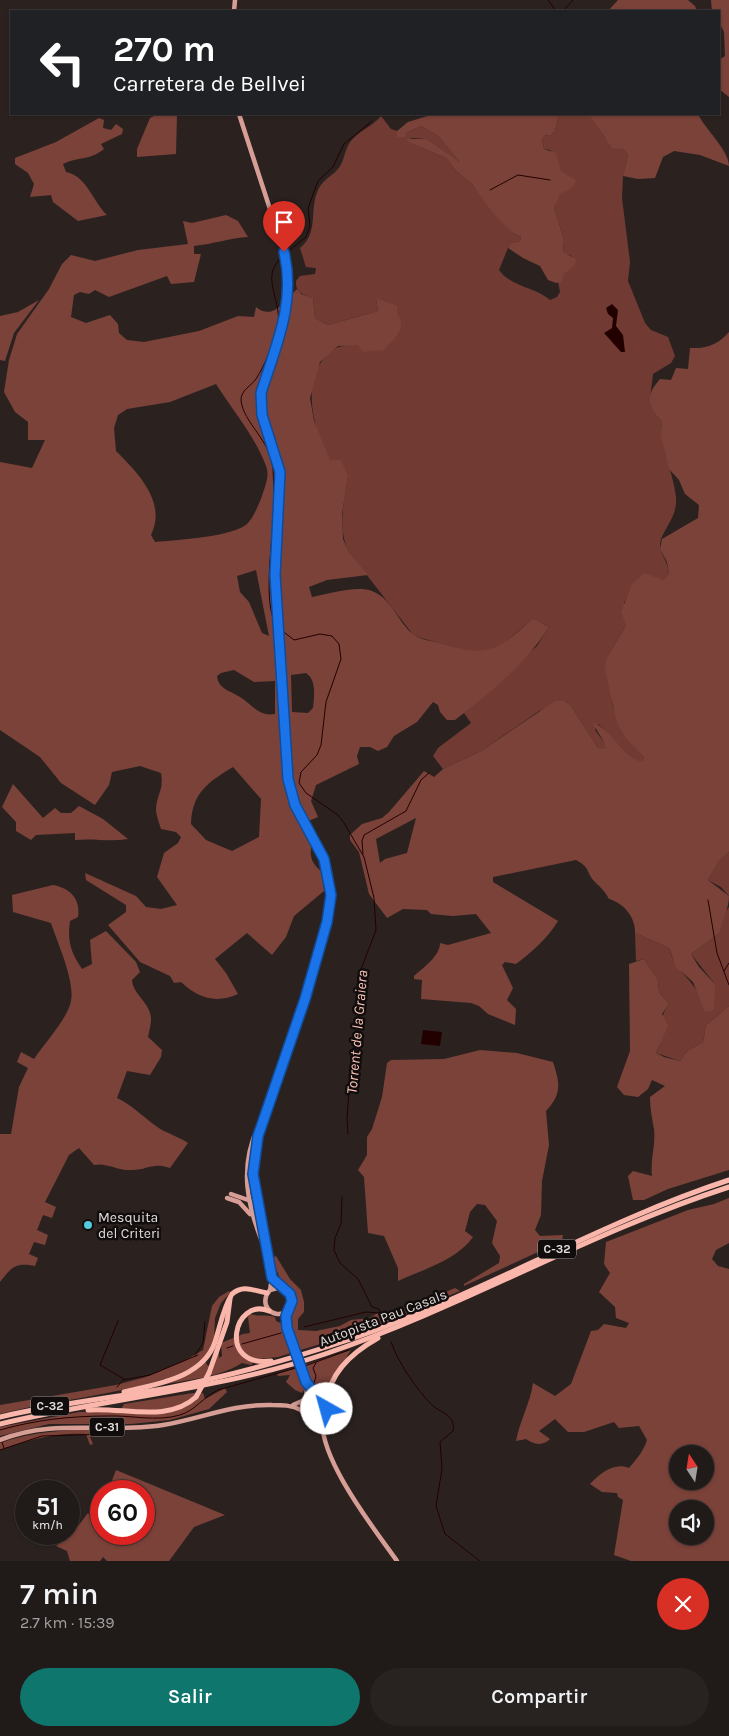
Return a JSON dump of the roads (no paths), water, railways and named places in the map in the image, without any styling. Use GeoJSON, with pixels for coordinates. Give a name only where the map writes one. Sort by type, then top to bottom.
{"type":"FeatureCollection","features":[{"type":"Feature","properties":{"kind":"highway","name":"Autopista Pau Casals"},"geometry":{"type":"LineString","coordinates":[[0,1417],[198,1382],[282,1360],[393,1323],[610,1226],[729,1180]]}},
{"type":"Feature","properties":{"kind":"highway","name":"Autopista Pau Casals"},"geometry":{"type":"LineString","coordinates":[[0,1424],[229,1380],[314,1357],[385,1332],[626,1225],[729,1187]]}},
{"type":"Feature","properties":{"kind":"highway"},"geometry":{"type":"LineString","coordinates":[[101,1398],[161,1382],[198,1367],[210,1355],[232,1294],[239,1289],[247,1288],[267,1294]]}},
{"type":"Feature","properties":{"kind":"highway"},"geometry":{"type":"LineString","coordinates":[[70,1410],[168,1412],[181,1408],[196,1397],[208,1373],[227,1322],[233,1295],[248,1290],[259,1294],[267,1294]]}},
{"type":"Feature","properties":{"kind":"highway"},"geometry":{"type":"LineString","coordinates":[[269,1311],[256,1310],[242,1318],[236,1333],[237,1343],[248,1358],[264,1362],[282,1360]]}},
{"type":"Feature","properties":{"kind":"highway"},"geometry":{"type":"LineString","coordinates":[[327,1401],[331,1384],[346,1361],[385,1332]]}},
{"type":"Feature","properties":{"kind":"main road"},"geometry":{"type":"LineString","coordinates":[[239,115],[284,252],[288,287],[286,312],[261,393],[260,406],[280,472],[275,575],[288,779],[295,805],[324,859],[331,895],[327,922],[305,999],[266,1110],[248,1152],[246,1178],[248,1200],[253,1219],[267,1253]]}},
{"type":"Feature","properties":{"kind":"main road"},"geometry":{"type":"LineString","coordinates":[[266,1110],[253,1165],[255,1193],[272,1278],[267,1294],[269,1311],[278,1315],[287,1328],[306,1382],[315,1393],[323,1396],[327,1401],[327,1409],[323,1416],[323,1430]]}},
{"type":"Feature","properties":{"kind":"main road"},"geometry":{"type":"LineString","coordinates":[[230,1194],[242,1192],[246,1178]]}},
{"type":"Feature","properties":{"kind":"main road"},"geometry":{"type":"LineString","coordinates":[[230,1194],[248,1200],[256,1207],[261,1224]]}},
{"type":"Feature","properties":{"kind":"main road"},"geometry":{"type":"LineString","coordinates":[[230,1194],[244,1206],[253,1219]]}},
{"type":"Feature","properties":{"kind":"main road"},"geometry":{"type":"LineString","coordinates":[[272,1278],[290,1294],[292,1301],[287,1312],[287,1328]]}},
{"type":"Feature","properties":{"kind":"main road"},"geometry":{"type":"LineString","coordinates":[[267,1294],[281,1287]]}},
{"type":"Feature","properties":{"kind":"main road"},"geometry":{"type":"LineString","coordinates":[[278,1315],[287,1312]]}},
{"type":"Feature","properties":{"kind":"main road"},"geometry":{"type":"LineString","coordinates":[[306,1382],[306,1396]]}},
{"type":"Feature","properties":{"kind":"main road"},"geometry":{"type":"LineString","coordinates":[[301,1410],[302,1401],[306,1396],[315,1393]]}},
{"type":"Feature","properties":{"kind":"main road","name":"C-31"},"geometry":{"type":"LineString","coordinates":[[289,1406],[302,1401]]}},
{"type":"Feature","properties":{"kind":"main road","name":"C-31"},"geometry":{"type":"LineString","coordinates":[[0,1440],[50,1428],[150,1427],[180,1422],[241,1405],[289,1406],[301,1410],[307,1418],[314,1420]]}},
{"type":"Feature","properties":{"kind":"main road"},"geometry":{"type":"LineString","coordinates":[[323,1416],[314,1420],[323,1430],[344,1484],[397,1561]]}},
{"type":"Feature","properties":{"kind":"waterway","name":"Torrent de la Graiera"},"geometry":{"type":"LineString","coordinates":[[548,0],[555,10]]}},
{"type":"Feature","properties":{"kind":"waterway"},"geometry":{"type":"LineString","coordinates":[[564,10],[573,0]]}},
{"type":"Feature","properties":{"kind":"waterway","name":"Torrent de la Graiera"},"geometry":{"type":"LineString","coordinates":[[286,253],[306,237],[310,226],[308,208],[318,181],[333,167],[344,144],[372,121]]}},
{"type":"Feature","properties":{"kind":"waterway"},"geometry":{"type":"LineString","coordinates":[[490,190],[518,175],[550,180]]}},
{"type":"Feature","properties":{"kind":"waterway","name":"Torrent de la Graiera"},"geometry":{"type":"LineString","coordinates":[[276,624],[272,615],[269,590],[274,509],[273,469],[267,449],[247,416],[241,397],[256,379],[262,368],[277,330],[278,309],[273,290],[272,273],[276,264],[283,256]]}},
{"type":"Feature","properties":{"kind":"waterway","name":"Torrent de la Graiera"},"geometry":{"type":"LineString","coordinates":[[280,629],[294,640],[320,634],[332,636],[339,644],[341,659],[326,702],[321,745],[317,755],[301,772],[299,783],[306,793],[338,815],[344,823],[364,857],[374,898],[376,930],[360,972],[357,1039],[350,1076],[347,1119],[348,1134]]}},
{"type":"Feature","properties":{"kind":"waterway"},"geometry":{"type":"LineString","coordinates":[[363,854],[362,841],[364,835],[406,811],[421,780],[429,773]]}},
{"type":"Feature","properties":{"kind":"waterway"},"geometry":{"type":"LineString","coordinates":[[708,900],[717,953],[729,985]]}},
{"type":"Feature","properties":{"kind":"waterway"},"geometry":{"type":"LineString","coordinates":[[724,971],[729,963]]}},
{"type":"Feature","properties":{"kind":"waterway","name":"Torrent de la Graiera"},"geometry":{"type":"LineString","coordinates":[[342,1197],[341,1224],[335,1238],[334,1250],[340,1263],[358,1279],[372,1307],[379,1309],[382,1318]]}},
{"type":"Feature","properties":{"kind":"waterway"},"geometry":{"type":"LineString","coordinates":[[304,1327],[366,1312],[380,1313]]}},
{"type":"Feature","properties":{"kind":"waterway"},"geometry":{"type":"LineString","coordinates":[[118,1321],[100,1365],[124,1379]]}},
{"type":"Feature","properties":{"kind":"waterway"},"geometry":{"type":"LineString","coordinates":[[195,1355],[203,1343],[205,1322]]}},
{"type":"Feature","properties":{"kind":"waterway"},"geometry":{"type":"LineString","coordinates":[[242,1344],[281,1333]]}},
{"type":"Feature","properties":{"kind":"waterway","name":"Torrent de la Graiera"},"geometry":{"type":"LineString","coordinates":[[391,1342],[403,1367],[419,1390],[431,1404],[447,1415],[452,1421],[453,1431],[440,1442],[442,1469],[436,1506],[445,1534],[480,1561]]}},
{"type":"Feature","properties":{"kind":"waterway"},"geometry":{"type":"LineString","coordinates":[[227,1348],[233,1346]]}},
{"type":"Feature","properties":{"kind":"waterway"},"geometry":{"type":"LineString","coordinates":[[305,1366],[349,1350]]}},
{"type":"Feature","properties":{"kind":"waterway"},"geometry":{"type":"LineString","coordinates":[[117,1387],[123,1380],[150,1375],[198,1355]]}},
{"type":"Feature","properties":{"kind":"waterway"},"geometry":{"type":"LineString","coordinates":[[314,1383],[316,1376],[313,1368],[316,1363]]}},
{"type":"Feature","properties":{"kind":"waterway"},"geometry":{"type":"LineString","coordinates":[[0,1430],[39,1421],[66,1418],[107,1416],[171,1417],[186,1413],[218,1390],[296,1368]]}},
{"type":"Feature","properties":{"kind":"waterway"},"geometry":{"type":"LineString","coordinates":[[0,1450],[42,1436],[108,1434]]}},
{"type":"Feature","properties":{"kind":"waterway"},"geometry":{"type":"LineString","coordinates":[[2,1442],[4,1448]]}},
{"type":"Feature","properties":{"kind":"place","name":"Mesquita del Criteri"},"geometry":{"type":"Point","coordinates":[88,1225]}}]}
